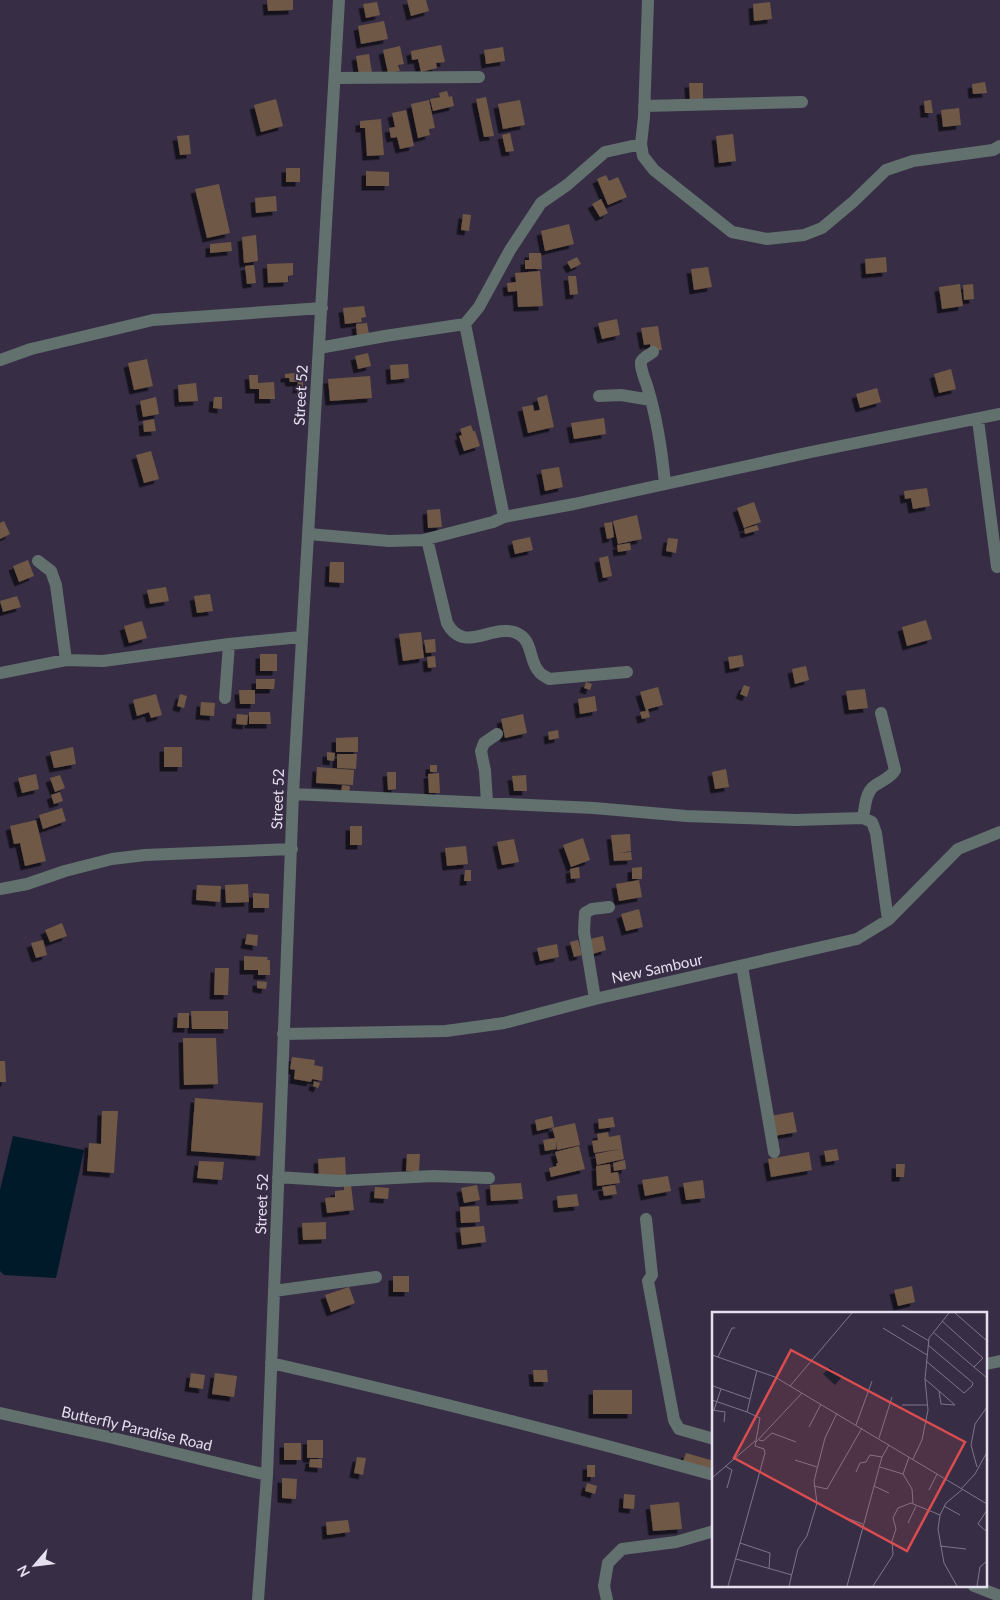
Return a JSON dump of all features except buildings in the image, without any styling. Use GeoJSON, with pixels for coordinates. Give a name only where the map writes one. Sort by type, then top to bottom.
{"type":"FeatureCollection","features":[{"type":"Feature","properties":{"kind":"street","name":"Street 52"},"geometry":{"type":"LineString","coordinates":[[258,1600],[267,1475],[293,794],[339,0]]}},
{"type":"Feature","properties":{"kind":"street"},"geometry":{"type":"LineString","coordinates":[[648,0],[641,144],[644,156],[654,170],[732,232],[767,239],[804,235],[822,228],[853,202],[886,170],[913,161],[993,150],[1000,146]]}},
{"type":"Feature","properties":{"kind":"street"},"geometry":{"type":"LineString","coordinates":[[334,78],[479,78]]}},
{"type":"Feature","properties":{"kind":"street"},"geometry":{"type":"LineString","coordinates":[[644,106],[802,102]]}},
{"type":"Feature","properties":{"kind":"street"},"geometry":{"type":"LineString","coordinates":[[319,348],[465,324],[479,307],[510,250],[541,202],[567,185],[604,152],[641,144]]}},
{"type":"Feature","properties":{"kind":"street"},"geometry":{"type":"LineString","coordinates":[[0,360],[31,349],[153,320],[322,308]]}},
{"type":"Feature","properties":{"kind":"street"},"geometry":{"type":"LineString","coordinates":[[465,324],[504,517]]}},
{"type":"Feature","properties":{"kind":"street"},"geometry":{"type":"LineString","coordinates":[[652,352],[641,362],[651,400],[665,484]]}},
{"type":"Feature","properties":{"kind":"street"},"geometry":{"type":"LineString","coordinates":[[599,396],[621,395],[651,400]]}},
{"type":"Feature","properties":{"kind":"street"},"geometry":{"type":"LineString","coordinates":[[308,534],[389,541],[427,539],[493,522],[504,517],[574,504],[811,452],[978,420],[1000,414]]}},
{"type":"Feature","properties":{"kind":"street"},"geometry":{"type":"LineString","coordinates":[[978,420],[997,567]]}},
{"type":"Feature","properties":{"kind":"street"},"geometry":{"type":"LineString","coordinates":[[427,539],[447,623],[455,634],[464,638],[512,631],[522,636],[528,643],[534,664],[540,674],[550,679],[627,672]]}},
{"type":"Feature","properties":{"kind":"street"},"geometry":{"type":"LineString","coordinates":[[38,561],[51,571],[56,585],[66,660]]}},
{"type":"Feature","properties":{"kind":"street"},"geometry":{"type":"LineString","coordinates":[[0,674],[66,660],[103,661],[229,644],[301,637]]}},
{"type":"Feature","properties":{"kind":"street"},"geometry":{"type":"LineString","coordinates":[[225,698],[229,644]]}},
{"type":"Feature","properties":{"kind":"street"},"geometry":{"type":"LineString","coordinates":[[863,818],[868,795],[872,788],[892,775],[895,770],[881,713]]}},
{"type":"Feature","properties":{"kind":"street"},"geometry":{"type":"LineString","coordinates":[[487,802],[485,771],[481,751],[484,743],[498,734]]}},
{"type":"Feature","properties":{"kind":"street"},"geometry":{"type":"LineString","coordinates":[[293,794],[487,802],[594,808],[686,816],[795,820],[863,818],[872,822],[876,833],[888,920]]}},
{"type":"Feature","properties":{"kind":"street","name":"New Sambour"},"geometry":{"type":"LineString","coordinates":[[284,1034],[446,1031],[504,1023],[595,999],[857,939],[888,920],[958,849],[1000,832]]}},
{"type":"Feature","properties":{"kind":"street"},"geometry":{"type":"LineString","coordinates":[[0,889],[27,884],[65,871],[112,859],[144,855],[292,848]]}},
{"type":"Feature","properties":{"kind":"street"},"geometry":{"type":"LineString","coordinates":[[595,999],[584,932],[585,914],[592,909],[609,907]]}},
{"type":"Feature","properties":{"kind":"street"},"geometry":{"type":"LineString","coordinates":[[742,966],[774,1152]]}},
{"type":"Feature","properties":{"kind":"street"},"geometry":{"type":"LineString","coordinates":[[278,1177],[338,1181],[433,1176],[489,1178]]}},
{"type":"Feature","properties":{"kind":"street"},"geometry":{"type":"LineString","coordinates":[[646,1219],[652,1276],[648,1281],[674,1420],[679,1429],[712,1438]]}},
{"type":"Feature","properties":{"kind":"street"},"geometry":{"type":"LineString","coordinates":[[274,1291],[376,1277]]}},
{"type":"Feature","properties":{"kind":"street"},"geometry":{"type":"LineString","coordinates":[[271,1363],[552,1430],[712,1474]]}},
{"type":"Feature","properties":{"kind":"street","name":"Butterfly Paradise Road"},"geometry":{"type":"LineString","coordinates":[[0,1414],[108,1437],[267,1475]]}},
{"type":"Feature","properties":{"kind":"street"},"geometry":{"type":"LineString","coordinates":[[607,1600],[604,1586],[608,1563],[622,1549],[676,1542],[712,1532]]}},
{"type":"Feature","properties":{"kind":"street"},"geometry":{"type":"LineString","coordinates":[[979,1588],[1000,1596]]}},
{"type":"Feature","properties":{"kind":"water"},"geometry":{"type":"Polygon","coordinates":[[[13,1136],[84,1150],[56,1278],[4,1275],[0,1271],[0,1190],[13,1136]]]}}]}
